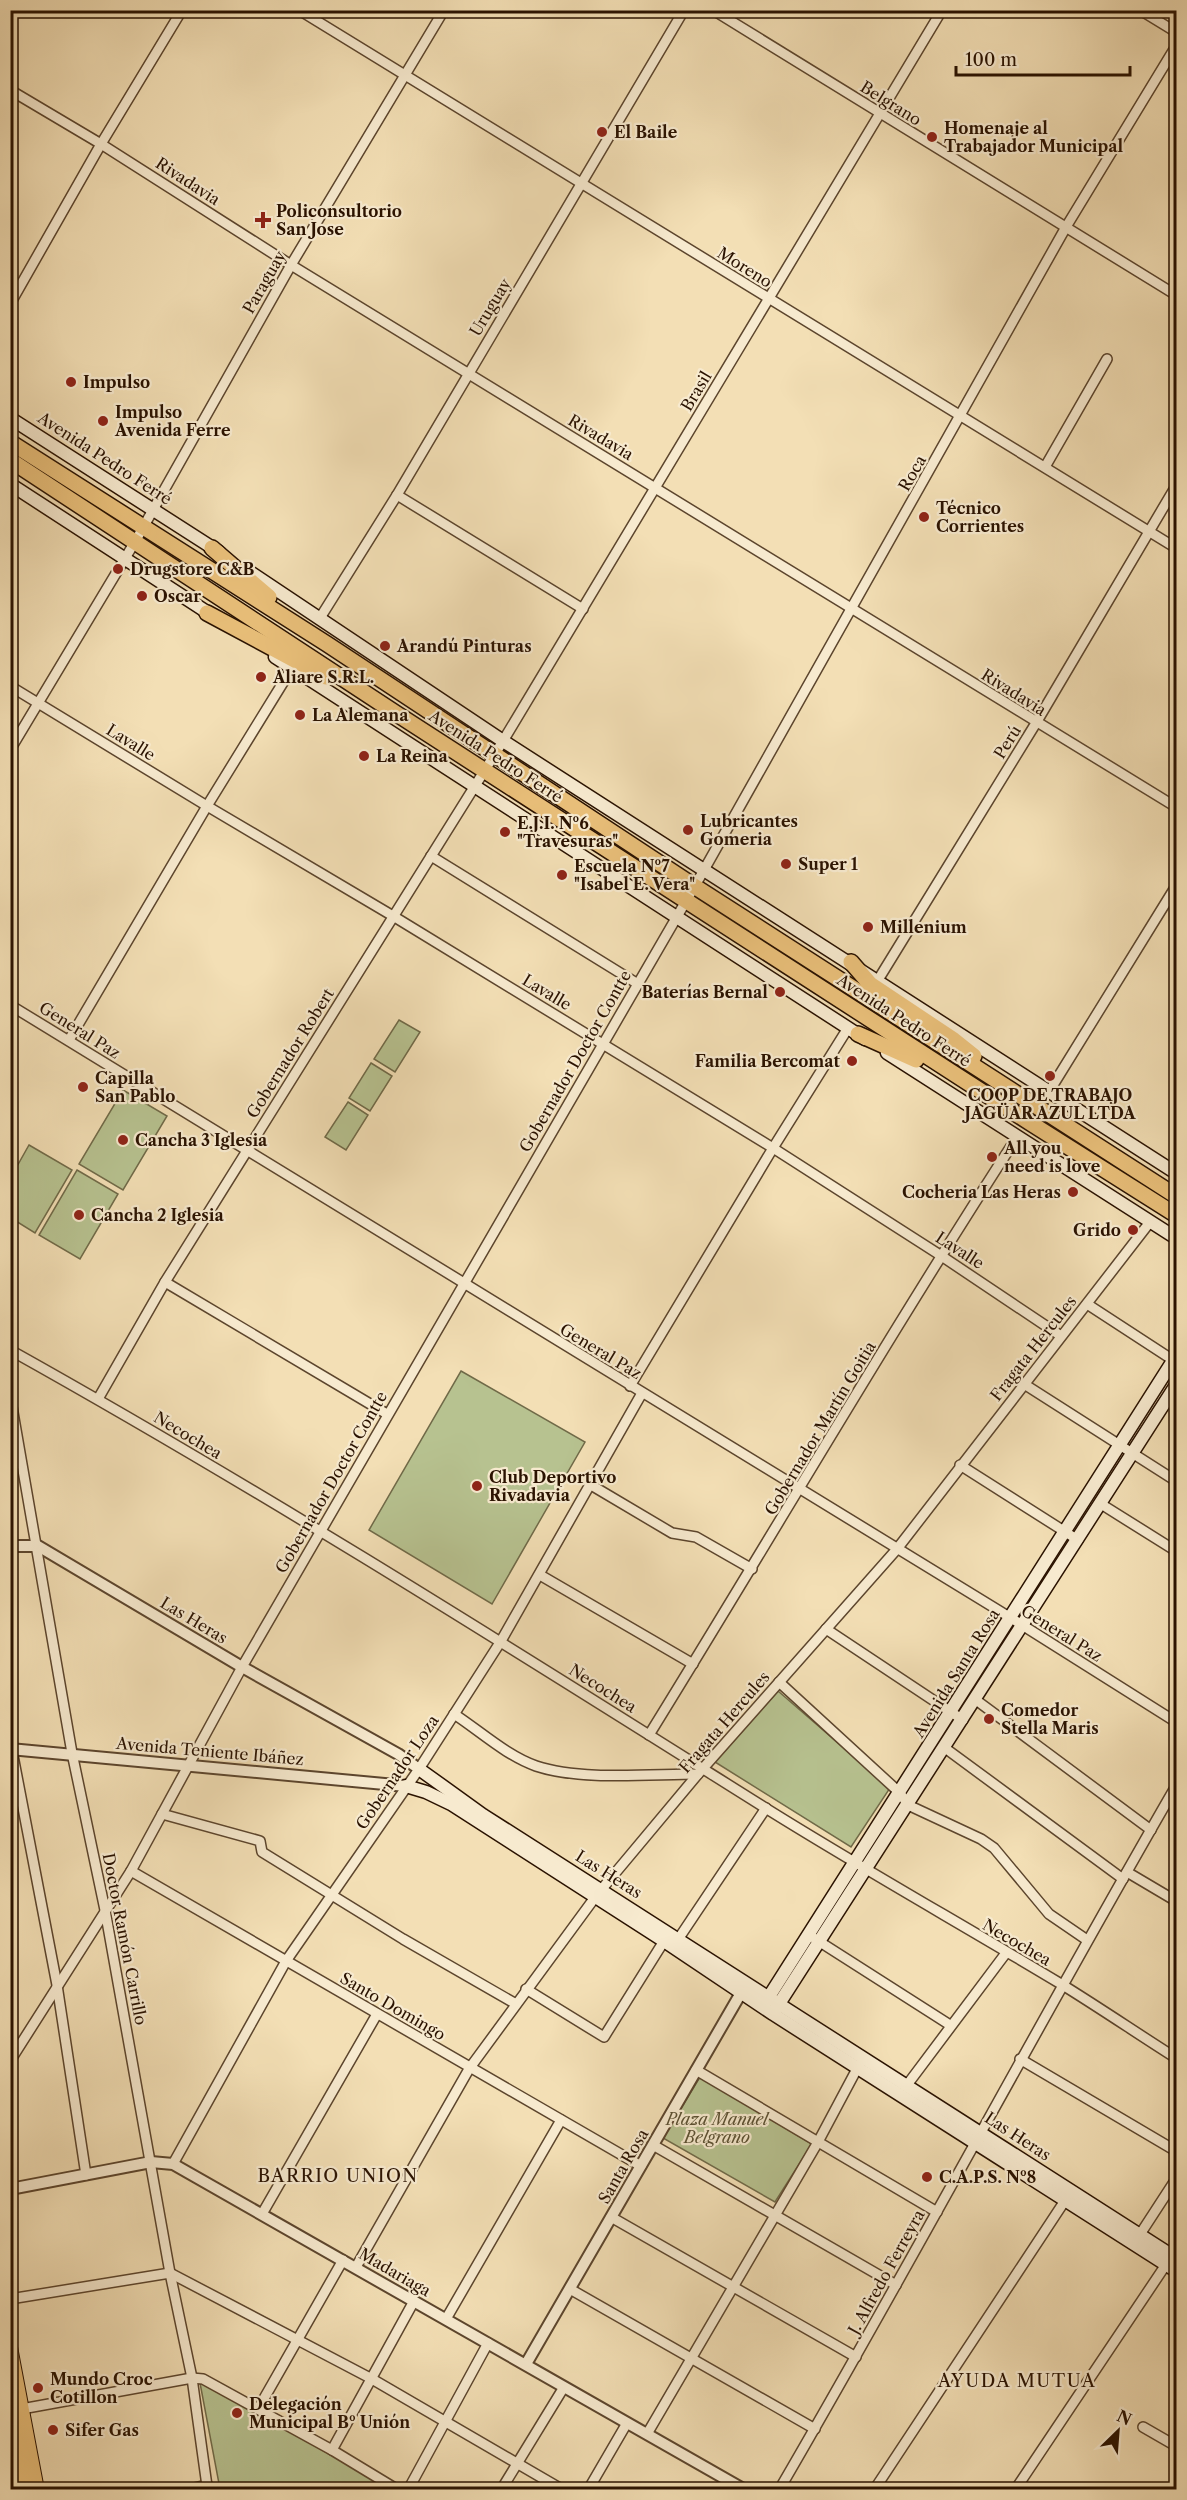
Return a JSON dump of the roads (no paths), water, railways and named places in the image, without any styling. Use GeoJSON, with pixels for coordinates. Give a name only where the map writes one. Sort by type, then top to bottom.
{"type":"FeatureCollection","features":[{"type":"Feature","properties":{"kind":"highway","name":"Avenida Pedro Ferré"},"geometry":{"type":"LineString","coordinates":[[10,442],[396,714],[1043,1110],[1176,1196]]}},
{"type":"Feature","properties":{"kind":"highway","name":"Avenida Pedro Ferré"},"geometry":{"type":"LineString","coordinates":[[10,460],[327,644],[494,755],[690,893],[1032,1124],[1176,1215]]}},
{"type":"Feature","properties":{"kind":"highway"},"geometry":{"type":"LineString","coordinates":[[212,548],[327,644]]}},
{"type":"Feature","properties":{"kind":"highway"},"geometry":{"type":"LineString","coordinates":[[207,613],[396,714]]}},
{"type":"Feature","properties":{"kind":"highway"},"geometry":{"type":"LineString","coordinates":[[851,962],[870,984],[954,1040],[1043,1110]]}},
{"type":"Feature","properties":{"kind":"highway"},"geometry":{"type":"LineString","coordinates":[[853,1031],[906,1054],[1032,1124]]}},
{"type":"Feature","properties":{"kind":"main road","name":"Avenida Pedro Ferré"},"geometry":{"type":"LineString","coordinates":[[10,418],[320,618],[503,741],[1176,1172]]}},
{"type":"Feature","properties":{"kind":"main road"},"geometry":{"type":"LineString","coordinates":[[10,484],[474,787],[1176,1238]]}},
{"type":"Feature","properties":{"kind":"main road","name":"Avenida Santa Rosa"},"geometry":{"type":"LineString","coordinates":[[771,2005],[860,1867],[900,1793],[1119,1445],[1176,1359]]}},
{"type":"Feature","properties":{"kind":"main road","name":"Avenida Santa Rosa"},"geometry":{"type":"LineString","coordinates":[[860,1867],[908,1805],[1176,1385]]}},
{"type":"Feature","properties":{"kind":"main road","name":"Las Heras"},"geometry":{"type":"LineString","coordinates":[[419,1769],[599,1893],[664,1941],[771,2005],[1173,2262]]}},
{"type":"Feature","properties":{"kind":"main road","name":"Las Heras"},"geometry":{"type":"LineString","coordinates":[[406,1786],[426,1792],[451,1804],[679,1938],[743,1988]]}},
{"type":"Feature","properties":{"kind":"main road","name":"Las Heras"},"geometry":{"type":"LineString","coordinates":[[861,2062],[907,2085],[977,2137]]}},
{"type":"Feature","properties":{"kind":"main road"},"geometry":{"type":"LineString","coordinates":[[10,2347],[14,2410],[25,2490]]}},
{"type":"Feature","properties":{"kind":"main road"},"geometry":{"type":"LineString","coordinates":[[14,2410],[36,2490]]}},
{"type":"Feature","properties":{"kind":"street"},"geometry":{"type":"LineString","coordinates":[[10,304],[101,144],[182,10]]}},
{"type":"Feature","properties":{"kind":"street","name":"Moreno"},"geometry":{"type":"LineString","coordinates":[[299,10],[1176,548]]}},
{"type":"Feature","properties":{"kind":"street","name":"Paraguay"},"geometry":{"type":"LineString","coordinates":[[10,750],[153,510],[291,266],[444,10]]}},
{"type":"Feature","properties":{"kind":"street","name":"Uruguay"},"geometry":{"type":"LineString","coordinates":[[320,618],[397,495],[684,10]]}},
{"type":"Feature","properties":{"kind":"street","name":"Belgrano"},"geometry":{"type":"LineString","coordinates":[[713,10],[1176,295]]}},
{"type":"Feature","properties":{"kind":"street","name":"Brasil"},"geometry":{"type":"LineString","coordinates":[[474,787],[942,10]]}},
{"type":"Feature","properties":{"kind":"street"},"geometry":{"type":"LineString","coordinates":[[1140,10],[1176,32]]}},
{"type":"Feature","properties":{"kind":"street","name":"Roca"},"geometry":{"type":"LineString","coordinates":[[676,917],[1066,227],[1176,46]]}},
{"type":"Feature","properties":{"kind":"street","name":"Rivadavia"},"geometry":{"type":"LineString","coordinates":[[10,90],[101,144],[291,266],[656,487],[1036,723],[1176,807]]}},
{"type":"Feature","properties":{"kind":"street"},"geometry":{"type":"LineString","coordinates":[[1045,467],[1107,359]]}},
{"type":"Feature","properties":{"kind":"street","name":"Perú"},"geometry":{"type":"LineString","coordinates":[[878,980],[1036,723],[1176,486]]}},
{"type":"Feature","properties":{"kind":"street"},"geometry":{"type":"LineString","coordinates":[[397,495],[583,609]]}},
{"type":"Feature","properties":{"kind":"street"},"geometry":{"type":"LineString","coordinates":[[69,1040],[207,806],[292,668]]}},
{"type":"Feature","properties":{"kind":"street","name":"Lavalle"},"geometry":{"type":"LineString","coordinates":[[10,686],[773,1148],[1061,1336]]}},
{"type":"Feature","properties":{"kind":"street","name":"Gobernador Robert"},"geometry":{"type":"LineString","coordinates":[[98,1399],[165,1282],[474,787]]}},
{"type":"Feature","properties":{"kind":"street"},"geometry":{"type":"LineString","coordinates":[[431,856],[638,984]]}},
{"type":"Feature","properties":{"kind":"street"},"geometry":{"type":"LineString","coordinates":[[1050,1090],[1176,886]]}},
{"type":"Feature","properties":{"kind":"street","name":"Gobernador Doctor Contte"},"geometry":{"type":"LineString","coordinates":[[10,2061],[131,1871],[242,1667],[676,917]]}},
{"type":"Feature","properties":{"kind":"street","name":"General Paz"},"geometry":{"type":"LineString","coordinates":[[10,1005],[1011,1618],[1176,1722]]}},
{"type":"Feature","properties":{"kind":"street"},"geometry":{"type":"LineString","coordinates":[[630,1386],[773,1148],[853,1031]]}},
{"type":"Feature","properties":{"kind":"street","name":"Gobernador Martín Goitia"},"geometry":{"type":"LineString","coordinates":[[649,1735],[800,1490],[940,1255],[1017,1137]]}},
{"type":"Feature","properties":{"kind":"street","name":"Fragata Hercules"},"geometry":{"type":"LineString","coordinates":[[356,2267],[469,2069],[526,1989],[599,1893],[701,1771],[897,1549],[1150,1222]]}},
{"type":"Feature","properties":{"kind":"street"},"geometry":{"type":"LineString","coordinates":[[165,1282],[387,1414]]}},
{"type":"Feature","properties":{"kind":"street"},"geometry":{"type":"LineString","coordinates":[[1087,1304],[1176,1359]]}},
{"type":"Feature","properties":{"kind":"street","name":"Necochea"},"geometry":{"type":"LineString","coordinates":[[10,1350],[98,1399],[321,1531],[501,1641],[649,1735],[701,1771],[1061,1985],[1176,2058]]}},
{"type":"Feature","properties":{"kind":"street"},"geometry":{"type":"LineString","coordinates":[[1024,1384],[1176,1482]]}},
{"type":"Feature","properties":{"kind":"street","name":"Gobernador Loza"},"geometry":{"type":"LineString","coordinates":[[172,2164],[286,1961],[419,1769],[501,1641],[642,1393]]}},
{"type":"Feature","properties":{"kind":"street","name":"Doctor Ramón Carrillo"},"geometry":{"type":"LineString","coordinates":[[10,1395],[38,1546],[72,1754],[105,1910],[170,2273],[192,2378],[207,2488]]}},
{"type":"Feature","properties":{"kind":"street"},"geometry":{"type":"LineString","coordinates":[[960,1465],[1078,1540]]}},
{"type":"Feature","properties":{"kind":"street"},"geometry":{"type":"LineString","coordinates":[[591,1485],[672,1533],[696,1537],[752,1569]]}},
{"type":"Feature","properties":{"kind":"street"},"geometry":{"type":"LineString","coordinates":[[1101,1504],[1176,1551]]}},
{"type":"Feature","properties":{"kind":"street"},"geometry":{"type":"LineString","coordinates":[[10,1546],[38,1546]]}},
{"type":"Feature","properties":{"kind":"street","name":"Las Heras"},"geometry":{"type":"LineString","coordinates":[[38,1546],[242,1667],[398,1754],[419,1769]]}},
{"type":"Feature","properties":{"kind":"street"},"geometry":{"type":"LineString","coordinates":[[540,1575],[693,1664]]}},
{"type":"Feature","properties":{"kind":"street"},"geometry":{"type":"LineString","coordinates":[[826,1629],[963,1720]]}},
{"type":"Feature","properties":{"kind":"street"},"geometry":{"type":"LineString","coordinates":[[779,1682],[900,1793],[908,1805],[981,1839],[994,1848],[1049,1914],[1088,1940]]}},
{"type":"Feature","properties":{"kind":"street"},"geometry":{"type":"LineString","coordinates":[[976,1700],[1151,1830]]}},
{"type":"Feature","properties":{"kind":"street"},"geometry":{"type":"LineString","coordinates":[[454,1714],[518,1758],[537,1766],[581,1774],[701,1771]]}},
{"type":"Feature","properties":{"kind":"street"},"geometry":{"type":"LineString","coordinates":[[11,1746],[57,1985],[86,2175]]}},
{"type":"Feature","properties":{"kind":"street","name":"Avenida Teniente Ibáñez"},"geometry":{"type":"LineString","coordinates":[[11,1746],[187,1766],[406,1786]]}},
{"type":"Feature","properties":{"kind":"street"},"geometry":{"type":"LineString","coordinates":[[945,1748],[1125,1876],[1176,1901]]}},
{"type":"Feature","properties":{"kind":"street","name":"J. Alfredo Ferreyra"},"geometry":{"type":"LineString","coordinates":[[779,2490],[937,2212],[1061,1985],[1176,1786]]}},
{"type":"Feature","properties":{"kind":"street"},"geometry":{"type":"LineString","coordinates":[[679,1938],[766,1808]]}},
{"type":"Feature","properties":{"kind":"street"},"geometry":{"type":"LineString","coordinates":[[162,1814],[260,1841],[261,1852],[516,2004]]}},
{"type":"Feature","properties":{"kind":"street","name":"Santo Domingo"},"geometry":{"type":"LineString","coordinates":[[131,1871],[469,2069],[641,2166]]}},
{"type":"Feature","properties":{"kind":"street"},"geometry":{"type":"LineString","coordinates":[[814,1938],[950,2025]]}},
{"type":"Feature","properties":{"kind":"street"},"geometry":{"type":"LineString","coordinates":[[526,1989],[604,2037],[664,1941]]}},
{"type":"Feature","properties":{"kind":"street"},"geometry":{"type":"LineString","coordinates":[[907,2085],[1006,1953]]}},
{"type":"Feature","properties":{"kind":"street","name":"Santa Rosa"},"geometry":{"type":"LineString","coordinates":[[526,2364],[743,1988]]}},
{"type":"Feature","properties":{"kind":"street"},"geometry":{"type":"LineString","coordinates":[[262,2214],[377,2014]]}},
{"type":"Feature","properties":{"kind":"street"},"geometry":{"type":"LineString","coordinates":[[1020,2059],[1176,2151]]}},
{"type":"Feature","properties":{"kind":"street"},"geometry":{"type":"LineString","coordinates":[[647,2434],[818,2142],[861,2062]]}},
{"type":"Feature","properties":{"kind":"street"},"geometry":{"type":"LineString","coordinates":[[696,2070],[937,2212]]}},
{"type":"Feature","properties":{"kind":"street"},"geometry":{"type":"LineString","coordinates":[[446,2319],[561,2120]]}},
{"type":"Feature","properties":{"kind":"street"},"geometry":{"type":"LineString","coordinates":[[653,2145],[896,2285]]}},
{"type":"Feature","properties":{"kind":"street","name":"Madariaga"},"geometry":{"type":"LineString","coordinates":[[10,2189],[151,2162],[172,2164],[745,2490]]}},
{"type":"Feature","properties":{"kind":"street"},"geometry":{"type":"LineString","coordinates":[[1137,2239],[1176,2179]]}},
{"type":"Feature","properties":{"kind":"street"},"geometry":{"type":"LineString","coordinates":[[874,2490],[1068,2195]]}},
{"type":"Feature","properties":{"kind":"street"},"geometry":{"type":"LineString","coordinates":[[611,2217],[856,2357]]}},
{"type":"Feature","properties":{"kind":"street"},"geometry":{"type":"LineString","coordinates":[[258,2409],[343,2260]]}},
{"type":"Feature","properties":{"kind":"street"},"geometry":{"type":"LineString","coordinates":[[1015,2490],[1173,2262]]}},
{"type":"Feature","properties":{"kind":"street"},"geometry":{"type":"LineString","coordinates":[[10,2299],[170,2273],[298,2338],[518,2462],[563,2490]]}},
{"type":"Feature","properties":{"kind":"street"},"geometry":{"type":"LineString","coordinates":[[570,2289],[815,2428]]}},
{"type":"Feature","properties":{"kind":"street"},"geometry":{"type":"LineString","coordinates":[[332,2450],[414,2301]]}},
{"type":"Feature","properties":{"kind":"street"},"geometry":{"type":"LineString","coordinates":[[408,2490],[488,2343]]}},
{"type":"Feature","properties":{"kind":"street"},"geometry":{"type":"LineString","coordinates":[[14,2410],[192,2378],[203,2379],[332,2450],[394,2489]]}},
{"type":"Feature","properties":{"kind":"street"},"geometry":{"type":"LineString","coordinates":[[501,2490],[564,2386]]}},
{"type":"Feature","properties":{"kind":"street"},"geometry":{"type":"LineString","coordinates":[[588,2490],[627,2423]]}},
{"type":"Feature","properties":{"kind":"street"},"geometry":{"type":"LineString","coordinates":[[1143,2427],[1176,2446]]}},
{"type":"Feature","properties":{"kind":"street"},"geometry":{"type":"LineString","coordinates":[[190,2490],[207,2488]]}},
{"type":"Feature","properties":{"kind":"place","name":"El Baile"},"geometry":{"type":"Point","coordinates":[602,132]}},
{"type":"Feature","properties":{"kind":"place","name":"Homenaje al Trabajador Municipal"},"geometry":{"type":"Point","coordinates":[932,137]}},
{"type":"Feature","properties":{"kind":"place","name":"Policonsultorio San Jose"},"geometry":{"type":"Point","coordinates":[263,220]}},
{"type":"Feature","properties":{"kind":"place","name":"Impulso"},"geometry":{"type":"Point","coordinates":[71,382]}},
{"type":"Feature","properties":{"kind":"place","name":"Impulso Avenida Ferre"},"geometry":{"type":"Point","coordinates":[103,421]}},
{"type":"Feature","properties":{"kind":"place","name":"Técnico Corrientes"},"geometry":{"type":"Point","coordinates":[924,517]}},
{"type":"Feature","properties":{"kind":"place","name":"Drugstore C&B"},"geometry":{"type":"Point","coordinates":[118,569]}},
{"type":"Feature","properties":{"kind":"place","name":"Oscar"},"geometry":{"type":"Point","coordinates":[142,596]}},
{"type":"Feature","properties":{"kind":"place","name":"Arandú Pinturas"},"geometry":{"type":"Point","coordinates":[385,646]}},
{"type":"Feature","properties":{"kind":"place","name":"Aliare S.R.L."},"geometry":{"type":"Point","coordinates":[261,677]}},
{"type":"Feature","properties":{"kind":"place","name":"La Alemana"},"geometry":{"type":"Point","coordinates":[300,715]}},
{"type":"Feature","properties":{"kind":"place","name":"La Reina"},"geometry":{"type":"Point","coordinates":[364,756]}},
{"type":"Feature","properties":{"kind":"place","name":"Lubricantes Gomeria"},"geometry":{"type":"Point","coordinates":[688,830]}},
{"type":"Feature","properties":{"kind":"place","name":"E.J.I. Nº6 \"Travesuras\""},"geometry":{"type":"Point","coordinates":[505,832]}},
{"type":"Feature","properties":{"kind":"place","name":"Super 1"},"geometry":{"type":"Point","coordinates":[786,864]}},
{"type":"Feature","properties":{"kind":"place","name":"Escuela Nº7 \"Isabel E. Vera\""},"geometry":{"type":"Point","coordinates":[562,875]}},
{"type":"Feature","properties":{"kind":"place","name":"Millenium"},"geometry":{"type":"Point","coordinates":[868,927]}},
{"type":"Feature","properties":{"kind":"place","name":"Baterías Bernal"},"geometry":{"type":"Point","coordinates":[780,992]}},
{"type":"Feature","properties":{"kind":"place","name":"Familia Bercomat"},"geometry":{"type":"Point","coordinates":[852,1061]}},
{"type":"Feature","properties":{"kind":"place","name":"COOP DE TRABAJO JAGÜAR AZUL LTDA"},"geometry":{"type":"Point","coordinates":[1050,1076]}},
{"type":"Feature","properties":{"kind":"place","name":"Capilla San Pablo"},"geometry":{"type":"Point","coordinates":[83,1087]}},
{"type":"Feature","properties":{"kind":"place","name":"Cancha 3 Iglesia"},"geometry":{"type":"Point","coordinates":[123,1140]}},
{"type":"Feature","properties":{"kind":"place","name":"All you need is love"},"geometry":{"type":"Point","coordinates":[992,1157]}},
{"type":"Feature","properties":{"kind":"place","name":"Cocheria Las Heras"},"geometry":{"type":"Point","coordinates":[1073,1192]}},
{"type":"Feature","properties":{"kind":"place","name":"Cancha 2 Iglesia"},"geometry":{"type":"Point","coordinates":[79,1215]}},
{"type":"Feature","properties":{"kind":"place","name":"Grido"},"geometry":{"type":"Point","coordinates":[1133,1230]}},
{"type":"Feature","properties":{"kind":"place","name":"Club Deportivo Rivadavia"},"geometry":{"type":"Point","coordinates":[477,1486]}},
{"type":"Feature","properties":{"kind":"place","name":"Comedor Stella Maris"},"geometry":{"type":"Point","coordinates":[989,1719]}},
{"type":"Feature","properties":{"kind":"place","name":"C.A.P.S. Nº8"},"geometry":{"type":"Point","coordinates":[927,2177]}},
{"type":"Feature","properties":{"kind":"place","name":"Mundo Croc Cotillon"},"geometry":{"type":"Point","coordinates":[38,2388]}},
{"type":"Feature","properties":{"kind":"place","name":"Delegación Municipal Bº Unión"},"geometry":{"type":"Point","coordinates":[237,2413]}},
{"type":"Feature","properties":{"kind":"place","name":"Sifer Gas"},"geometry":{"type":"Point","coordinates":[53,2430]}},
{"type":"Feature","properties":{"kind":"district","name":"BARRIO UNION"},"geometry":{"type":"Point","coordinates":[338,2176]}},
{"type":"Feature","properties":{"kind":"district","name":"AYUDA MUTUA"},"geometry":{"type":"Point","coordinates":[1017,2381]}},
{"type":"Feature","properties":{"kind":"park label","name":"Plaza Manuel Belgrano"},"geometry":{"type":"Point","coordinates":[717,2128]}}]}
